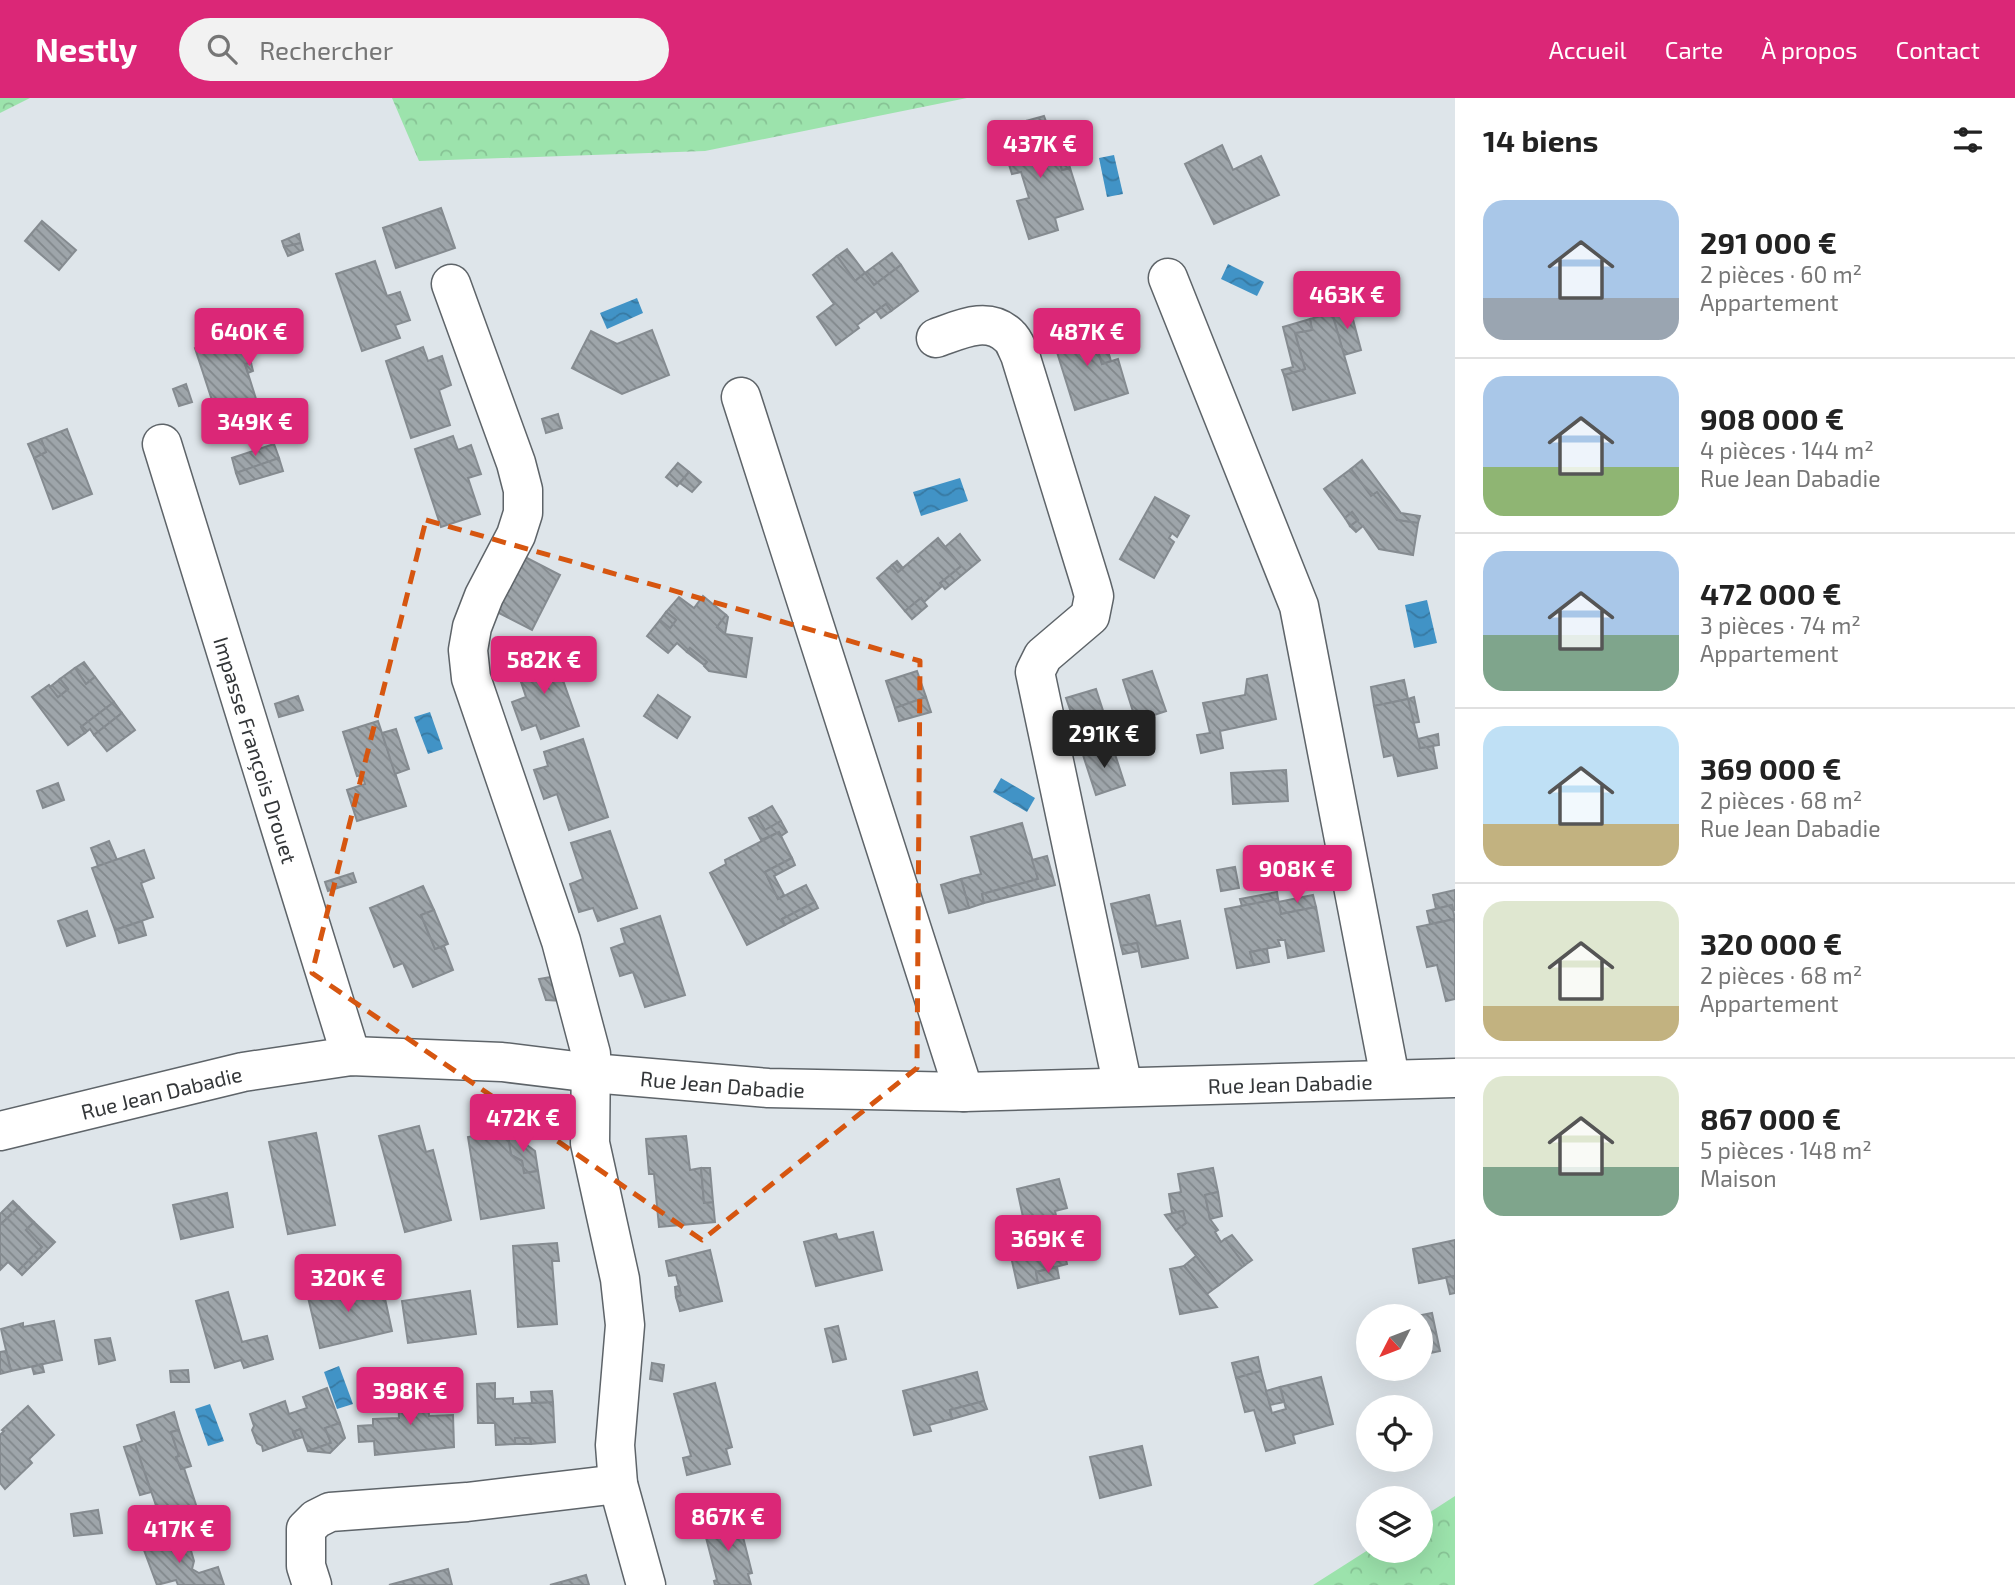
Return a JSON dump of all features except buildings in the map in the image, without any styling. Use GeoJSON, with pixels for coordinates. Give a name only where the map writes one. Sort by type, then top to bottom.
{"type":"FeatureCollection","features":[{"type":"Feature","properties":{"kind":"street"},"geometry":{"type":"LineString","coordinates":[[1168,278],[1299,606],[1390,1078]]}},
{"type":"Feature","properties":{"kind":"street"},"geometry":{"type":"LineString","coordinates":[[451,284],[516,463],[523,490],[523,513],[516,535],[471,626],[468,650],[471,678],[561,941],[591,1055],[590,1143],[620,1279],[625,1325],[615,1445],[618,1483],[646,1585]]}},
{"type":"Feature","properties":{"kind":"street"},"geometry":{"type":"LineString","coordinates":[[936,338],[983,324],[995,327],[1010,336],[1020,355],[1094,596],[1090,616],[1043,656],[1035,671],[1123,1087]]}},
{"type":"Feature","properties":{"kind":"street"},"geometry":{"type":"LineString","coordinates":[[741,397],[964,1092]]}},
{"type":"Feature","properties":{"kind":"street","name":"Impasse François Drouet"},"geometry":{"type":"LineString","coordinates":[[162,444],[351,1056]]}},
{"type":"Feature","properties":{"kind":"street","name":"Rue Jean Dabadie"},"geometry":{"type":"LineString","coordinates":[[0,1131],[243,1072],[351,1056],[502,1062],[592,1073],[768,1087],[964,1092],[1455,1078]]}},
{"type":"Feature","properties":{"kind":"street"},"geometry":{"type":"LineString","coordinates":[[312,1585],[306,1566],[306,1529],[316,1519],[330,1512],[467,1502],[618,1483]]}},
{"type":"Feature","properties":{"kind":"highlighted area"},"geometry":{"type":"Polygon","coordinates":[[[426,520],[920,661],[917,1068],[702,1240],[312,973],[426,520]]]}},
{"type":"Feature","properties":{"kind":"green space"},"geometry":{"type":"Polygon","coordinates":[[[0,98],[30,98],[0,113],[0,98]]]}},
{"type":"Feature","properties":{"kind":"green space"},"geometry":{"type":"Polygon","coordinates":[[[392,98],[967,98],[705,151],[419,161],[392,98]]]}},
{"type":"Feature","properties":{"kind":"green space"},"geometry":{"type":"Polygon","coordinates":[[[1455,1496],[1455,1585],[1313,1585],[1356,1558],[1356,1563],[1433,1563],[1433,1510],[1455,1496]]]}},
{"type":"Feature","properties":{"kind":"water"},"geometry":{"type":"Polygon","coordinates":[[[1114,155],[1123,194],[1107,197],[1099,158],[1114,155]]]}},
{"type":"Feature","properties":{"kind":"water"},"geometry":{"type":"Polygon","coordinates":[[[1228,264],[1264,282],[1257,296],[1221,279],[1228,264]]]}},
{"type":"Feature","properties":{"kind":"water"},"geometry":{"type":"Polygon","coordinates":[[[637,298],[643,313],[607,329],[600,313],[637,298]]]}},
{"type":"Feature","properties":{"kind":"water"},"geometry":{"type":"Polygon","coordinates":[[[960,478],[968,501],[921,516],[913,492],[960,478]]]}},
{"type":"Feature","properties":{"kind":"water"},"geometry":{"type":"Polygon","coordinates":[[[1427,600],[1437,643],[1414,648],[1405,605],[1427,600]]]}},
{"type":"Feature","properties":{"kind":"water"},"geometry":{"type":"Polygon","coordinates":[[[430,712],[443,749],[428,754],[414,717],[430,712]]]}},
{"type":"Feature","properties":{"kind":"water"},"geometry":{"type":"Polygon","coordinates":[[[1001,778],[1035,798],[1027,812],[993,792],[1001,778]]]}},
{"type":"Feature","properties":{"kind":"water"},"geometry":{"type":"Polygon","coordinates":[[[339,1366],[353,1404],[337,1409],[324,1372],[339,1366]]]}},
{"type":"Feature","properties":{"kind":"water"},"geometry":{"type":"Polygon","coordinates":[[[210,1404],[224,1441],[208,1446],[195,1409],[210,1404]]]}}]}
